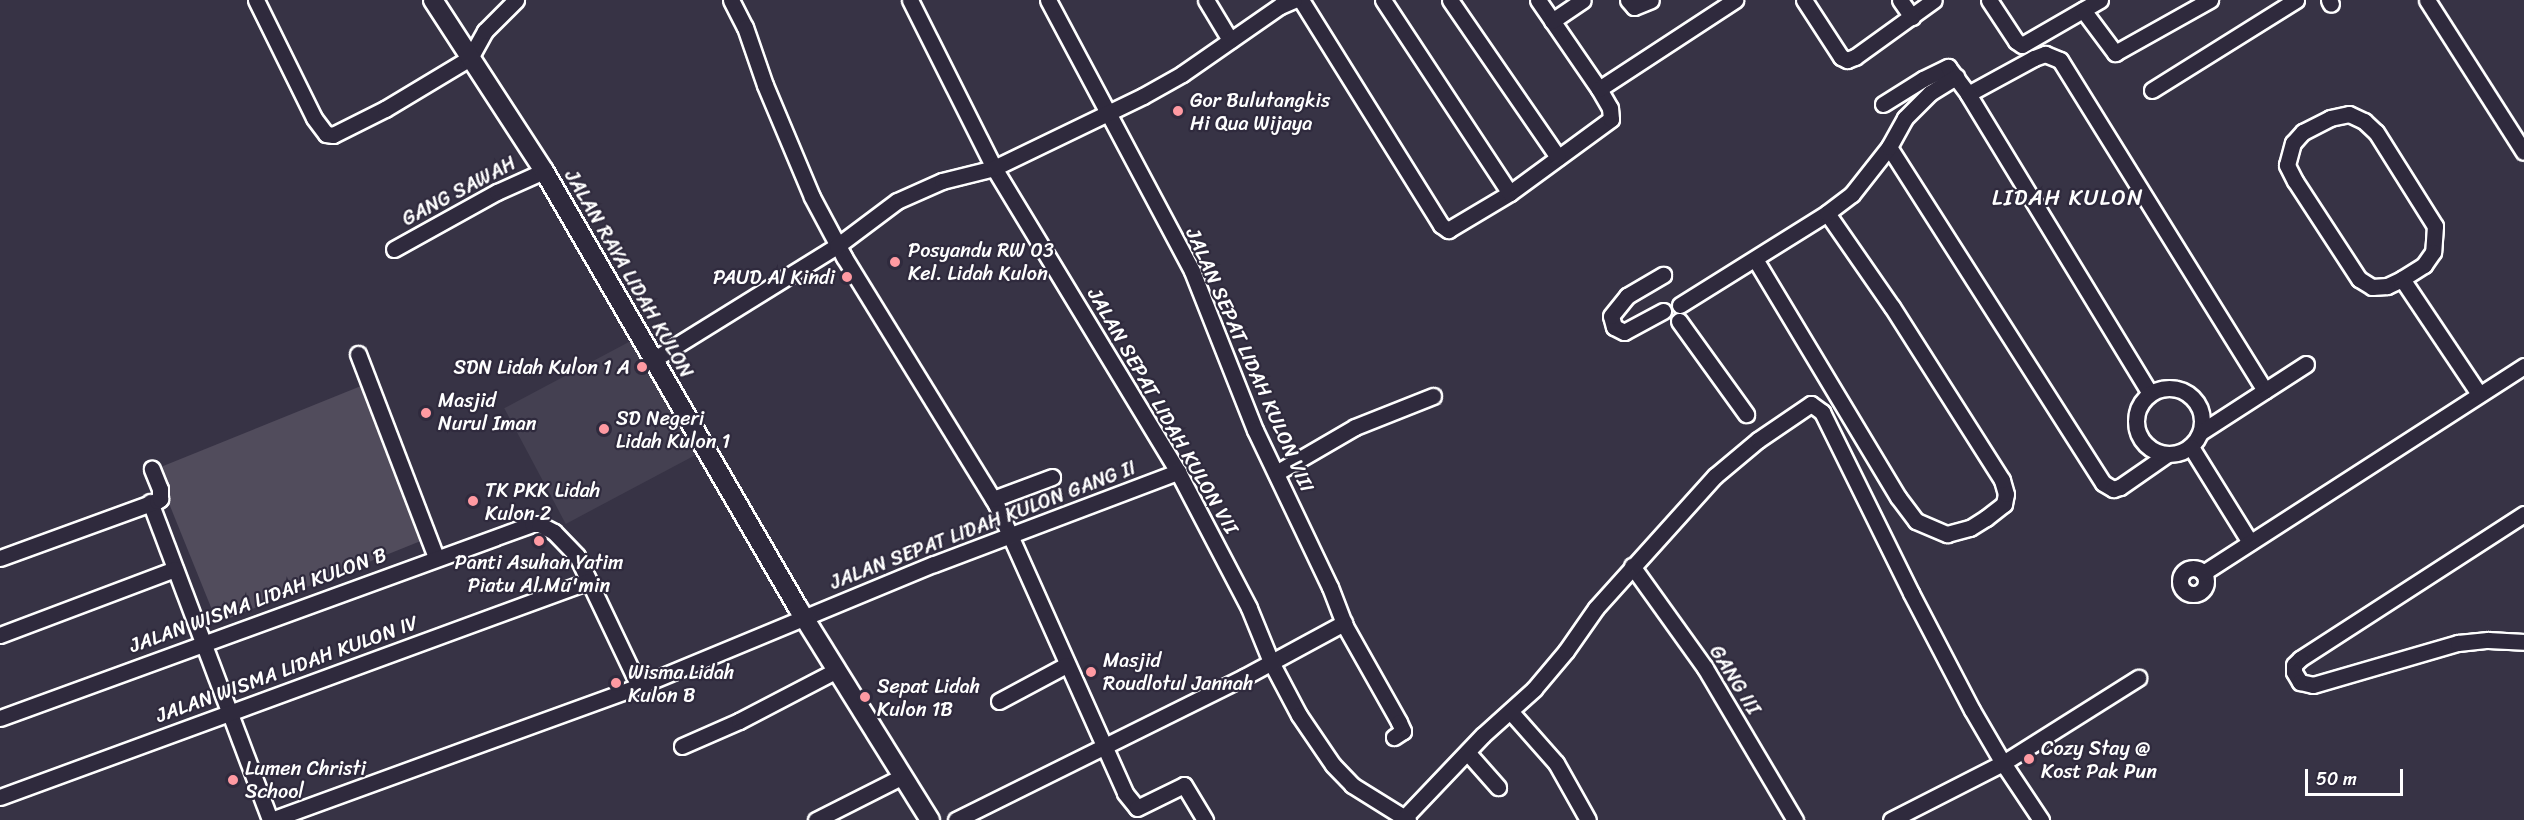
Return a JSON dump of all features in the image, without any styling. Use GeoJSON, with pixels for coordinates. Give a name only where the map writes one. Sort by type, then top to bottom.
{"type":"FeatureCollection","features":[{"type":"Feature","properties":{"kind":"main road","name":"JALAN RAYA LIDAH KULON"},"geometry":{"type":"LineString","coordinates":[[433,0],[544,171],[804,618],[930,820]]}},
{"type":"Feature","properties":{"kind":"street"},"geometry":{"type":"LineString","coordinates":[[256,0],[314,118],[326,134],[339,133],[470,58],[485,32],[516,0]]}},
{"type":"Feature","properties":{"kind":"street"},"geometry":{"type":"LineString","coordinates":[[731,0],[745,27],[765,85],[812,197],[837,246],[993,499],[1066,665],[1134,807],[1141,807],[1184,785],[1205,820]]}},
{"type":"Feature","properties":{"kind":"street","name":"JALAN SEPAT LIDAH KULON VII"},"geometry":{"type":"LineString","coordinates":[[910,0],[994,168],[1178,472],[1249,608],[1271,662],[1299,715],[1333,765],[1352,785],[1405,819]]}},
{"type":"Feature","properties":{"kind":"street","name":"JALAN SEPAT LIDAH KULON VIII"},"geometry":{"type":"LineString","coordinates":[[1048,0],[1192,271],[1256,430],[1344,623],[1403,731],[1394,737]]}},
{"type":"Feature","properties":{"kind":"street"},"geometry":{"type":"LineString","coordinates":[[1206,0],[1230,40]]}},
{"type":"Feature","properties":{"kind":"street"},"geometry":{"type":"LineString","coordinates":[[1383,0],[1510,193]]}},
{"type":"Feature","properties":{"kind":"street"},"geometry":{"type":"LineString","coordinates":[[1450,0],[1558,157]]}},
{"type":"Feature","properties":{"kind":"street"},"geometry":{"type":"LineString","coordinates":[[653,360],[837,246],[897,201],[920,189],[994,168],[1107,113],[1172,80],[1291,1],[1444,228],[1452,229],[1510,193],[1611,119],[1610,108],[1599,89],[1538,0]]}},
{"type":"Feature","properties":{"kind":"street"},"geometry":{"type":"LineString","coordinates":[[1552,21],[1583,0]]}},
{"type":"Feature","properties":{"kind":"street"},"geometry":{"type":"LineString","coordinates":[[1628,0],[1634,7],[1651,0]]}},
{"type":"Feature","properties":{"kind":"street"},"geometry":{"type":"LineString","coordinates":[[1599,89],[1735,0]]}},
{"type":"Feature","properties":{"kind":"street"},"geometry":{"type":"LineString","coordinates":[[1804,0],[1841,57],[1847,60],[1856,57],[1934,0]]}},
{"type":"Feature","properties":{"kind":"street"},"geometry":{"type":"LineString","coordinates":[[1900,0],[1912,17]]}},
{"type":"Feature","properties":{"kind":"street"},"geometry":{"type":"LineString","coordinates":[[1989,0],[2016,41],[2022,45],[2100,0]]}},
{"type":"Feature","properties":{"kind":"street"},"geometry":{"type":"LineString","coordinates":[[2083,10],[2115,53],[2210,0]]}},
{"type":"Feature","properties":{"kind":"street"},"geometry":{"type":"LineString","coordinates":[[2152,90],[2296,0]]}},
{"type":"Feature","properties":{"kind":"street"},"geometry":{"type":"LineString","coordinates":[[2427,0],[2524,152]]}},
{"type":"Feature","properties":{"kind":"street"},"geometry":{"type":"LineString","coordinates":[[1968,94],[2034,58],[2045,54],[2061,60],[2265,391]]}},
{"type":"Feature","properties":{"kind":"street"},"geometry":{"type":"LineString","coordinates":[[1883,104],[1923,79],[1948,67],[1968,94],[2150,393]]}},
{"type":"Feature","properties":{"kind":"street"},"geometry":{"type":"LineString","coordinates":[[1680,305],[1827,213],[1862,184],[1889,147],[1905,118],[1930,93],[1956,77]]}},
{"type":"Feature","properties":{"kind":"street"},"geometry":{"type":"LineString","coordinates":[[2349,114],[2364,121],[2376,132],[2426,210],[2435,226],[2433,252],[2424,265],[2403,279],[2387,286],[2372,287],[2359,279],[2295,181],[2287,165],[2290,153],[2293,143],[2311,126],[2330,118],[2349,114]]}},
{"type":"Feature","properties":{"kind":"street"},"geometry":{"type":"LineString","coordinates":[[1889,147],[2103,483],[2113,489],[2120,487],[2166,455],[2179,453],[2191,447],[2201,432],[2306,364]]}},
{"type":"Feature","properties":{"kind":"street","name":"GANG SAWAH"},"geometry":{"type":"LineString","coordinates":[[394,249],[497,192],[544,171]]}},
{"type":"Feature","properties":{"kind":"street"},"geometry":{"type":"LineString","coordinates":[[1755,259],[1898,497],[1916,521],[1947,534],[1970,528],[1986,518],[2004,504],[2006,494],[2002,480],[1892,307],[1827,213]]}},
{"type":"Feature","properties":{"kind":"street"},"geometry":{"type":"LineString","coordinates":[[1663,275],[1627,296],[1611,316],[1614,327],[1624,332],[1663,311],[1672,302],[1680,305],[1683,313],[1678,321]]}},
{"type":"Feature","properties":{"kind":"street"},"geometry":{"type":"LineString","coordinates":[[2403,279],[2479,394]]}},
{"type":"Feature","properties":{"kind":"street"},"geometry":{"type":"LineString","coordinates":[[1663,311],[1670,322],[1678,321]]}},
{"type":"Feature","properties":{"kind":"street"},"geometry":{"type":"LineString","coordinates":[[1678,321],[1746,414]]}},
{"type":"Feature","properties":{"kind":"street"},"geometry":{"type":"LineString","coordinates":[[358,354],[436,557]]}},
{"type":"Feature","properties":{"kind":"street"},"geometry":{"type":"LineString","coordinates":[[2203,573],[2524,366]]}},
{"type":"Feature","properties":{"kind":"street"},"geometry":{"type":"LineString","coordinates":[[2166,455],[2150,449],[2139,437],[2135,421],[2139,405],[2150,393],[2163,388],[2177,388],[2190,395],[2199,405],[2203,418],[2201,432]]}},
{"type":"Feature","properties":{"kind":"street"},"geometry":{"type":"LineString","coordinates":[[1276,473],[1355,427],[1433,396]]}},
{"type":"Feature","properties":{"kind":"street"},"geometry":{"type":"LineString","coordinates":[[1405,819],[1467,752],[1534,689],[1566,651],[1596,608],[1715,476],[1797,412],[1809,405],[1814,405],[1822,412],[1911,593],[2003,763],[2041,820]]}},
{"type":"Feature","properties":{"kind":"street"},"geometry":{"type":"LineString","coordinates":[[2191,447],[2250,542]]}},
{"type":"Feature","properties":{"kind":"street"},"geometry":{"type":"LineString","coordinates":[[0,558],[157,501],[161,495],[152,469]]}},
{"type":"Feature","properties":{"kind":"street","name":"JALAN SEPAT LIDAH KULON GANG II"},"geometry":{"type":"LineString","coordinates":[[270,820],[639,686],[1010,535],[1178,472]]}},
{"type":"Feature","properties":{"kind":"street"},"geometry":{"type":"LineString","coordinates":[[993,499],[1052,477]]}},
{"type":"Feature","properties":{"kind":"street"},"geometry":{"type":"LineString","coordinates":[[150,502],[270,820]]}},
{"type":"Feature","properties":{"kind":"street"},"geometry":{"type":"LineString","coordinates":[[2524,514],[2300,659],[2294,665],[2294,672],[2300,681],[2313,685],[2458,643],[2488,640],[2524,642]]}},
{"type":"Feature","properties":{"kind":"street","name":"JALAN WISMA LIDAH KULON B"},"geometry":{"type":"LineString","coordinates":[[0,718],[436,557],[532,524],[539,524],[554,532],[570,547],[589,581]]}},
{"type":"Feature","properties":{"kind":"street","name":"GANG III"},"geometry":{"type":"LineString","coordinates":[[1632,567],[1705,668],[1795,820]]}},
{"type":"Feature","properties":{"kind":"street"},"geometry":{"type":"LineString","coordinates":[[0,635],[175,569]]}},
{"type":"Feature","properties":{"kind":"street"},"geometry":{"type":"LineString","coordinates":[[589,581],[639,686]]}},
{"type":"Feature","properties":{"kind":"street","name":"JALAN WISMA LIDAH KULON IV"},"geometry":{"type":"LineString","coordinates":[[0,797],[589,581]]}},
{"type":"Feature","properties":{"kind":"street"},"geometry":{"type":"LineString","coordinates":[[956,820],[1104,747],[1344,623]]}},
{"type":"Feature","properties":{"kind":"street"},"geometry":{"type":"LineString","coordinates":[[999,701],[1066,665]]}},
{"type":"Feature","properties":{"kind":"street"},"geometry":{"type":"LineString","coordinates":[[682,746],[739,721],[837,670]]}},
{"type":"Feature","properties":{"kind":"street"},"geometry":{"type":"LineString","coordinates":[[1891,820],[2003,763],[2138,678]]}},
{"type":"Feature","properties":{"kind":"street"},"geometry":{"type":"LineString","coordinates":[[1510,711],[1556,763],[1588,820]]}},
{"type":"Feature","properties":{"kind":"street"},"geometry":{"type":"LineString","coordinates":[[1467,752],[1498,787]]}},
{"type":"Feature","properties":{"kind":"street"},"geometry":{"type":"LineString","coordinates":[[816,820],[903,776]]}},
{"type":"Feature","properties":{"kind":"shaded area","name":"SD Negeri Lidah Kulon 1"},"geometry":{"type":"Polygon","coordinates":[[[642,335],[704,451],[566,524],[504,408],[642,335]]]}},
{"type":"Feature","properties":{"kind":"shaded area"},"geometry":{"type":"Polygon","coordinates":[[[361,386],[423,540],[217,623],[155,469],[361,386]]]}},
{"type":"Feature","properties":{"kind":"place","name":"Gor Bulutangkis Hi Qua Wijaya"},"geometry":{"type":"Point","coordinates":[1178,111]}},
{"type":"Feature","properties":{"kind":"place","name":"Posyandu RW 03 Kel. Lidah Kulon"},"geometry":{"type":"Point","coordinates":[895,262]}},
{"type":"Feature","properties":{"kind":"place","name":"PAUD Al Kindi"},"geometry":{"type":"Point","coordinates":[847,277]}},
{"type":"Feature","properties":{"kind":"place","name":"SDN Lidah Kulon 1 A"},"geometry":{"type":"Point","coordinates":[642,367]}},
{"type":"Feature","properties":{"kind":"place","name":"Masjid Nurul Iman"},"geometry":{"type":"Point","coordinates":[426,413]}},
{"type":"Feature","properties":{"kind":"place","name":"SD Negeri Lidah Kulon 1"},"geometry":{"type":"Point","coordinates":[604,429]}},
{"type":"Feature","properties":{"kind":"place","name":"TK PKK Lidah Kulon 2"},"geometry":{"type":"Point","coordinates":[473,501]}},
{"type":"Feature","properties":{"kind":"place","name":"Panti Asuhan Yatim Piatu Al Mu'min"},"geometry":{"type":"Point","coordinates":[539,541]}},
{"type":"Feature","properties":{"kind":"place","name":"Masjid Roudlotul Jannah"},"geometry":{"type":"Point","coordinates":[1091,672]}},
{"type":"Feature","properties":{"kind":"place","name":"Wisma Lidah Kulon B"},"geometry":{"type":"Point","coordinates":[616,683]}},
{"type":"Feature","properties":{"kind":"place","name":"Sepat Lidah Kulon 1B"},"geometry":{"type":"Point","coordinates":[865,697]}},
{"type":"Feature","properties":{"kind":"place","name":"Cozy Stay @ Kost Pak Pun"},"geometry":{"type":"Point","coordinates":[2029,759]}},
{"type":"Feature","properties":{"kind":"place","name":"Lumen Christi School"},"geometry":{"type":"Point","coordinates":[233,780]}},
{"type":"Feature","properties":{"kind":"district","name":"LIDAH KULON"},"geometry":{"type":"Point","coordinates":[2068,198]}}]}
